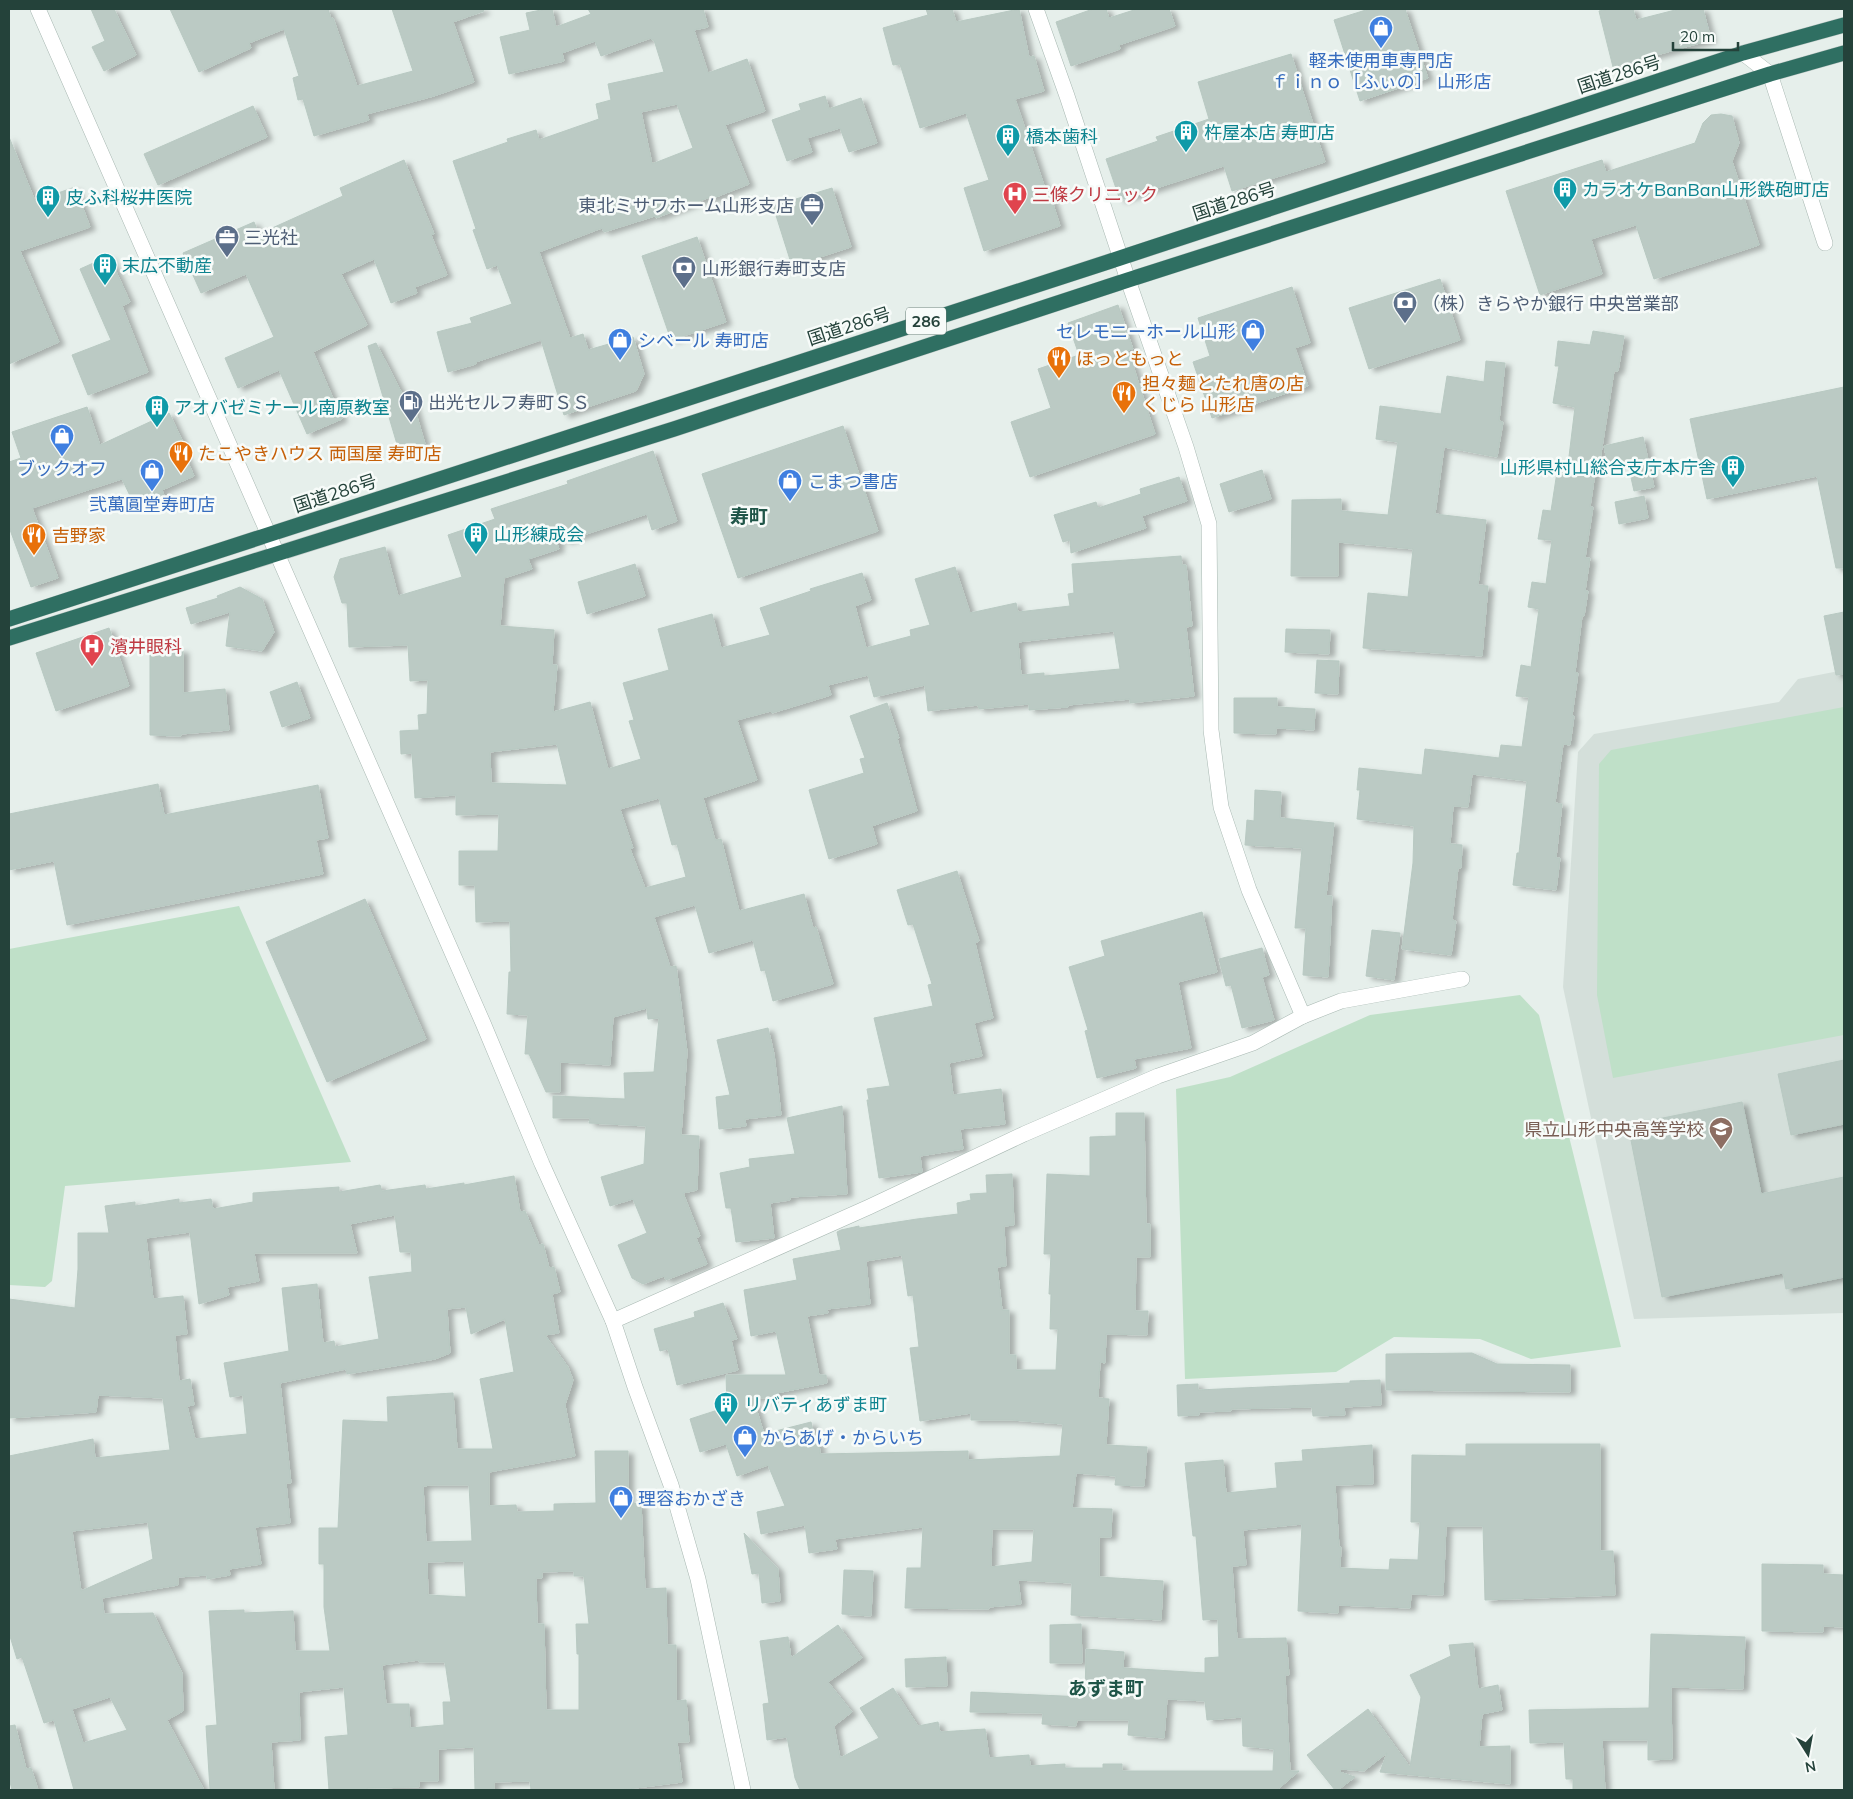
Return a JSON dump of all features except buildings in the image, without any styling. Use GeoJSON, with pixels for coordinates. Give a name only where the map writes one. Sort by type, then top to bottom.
{"type":"FeatureCollection","features":[{"type":"Feature","properties":{"kind":"highway","name":"国道286号"},"geometry":{"type":"LineString","coordinates":[[9,618],[1120,258],[1743,53],[1844,25]]}},
{"type":"Feature","properties":{"kind":"highway","name":"286"},"geometry":{"type":"LineString","coordinates":[[9,638],[674,429],[1128,280],[1770,74],[1844,53]]}},
{"type":"Feature","properties":{"kind":"street"},"geometry":{"type":"LineString","coordinates":[[38,9],[483,1024],[542,1164],[613,1321],[671,1485],[698,1579],[743,1790]]}},
{"type":"Feature","properties":{"kind":"street"},"geometry":{"type":"LineString","coordinates":[[1036,9],[1186,447],[1209,524],[1211,730],[1221,807],[1249,890],[1303,1016]]}},
{"type":"Feature","properties":{"kind":"street"},"geometry":{"type":"LineString","coordinates":[[1743,53],[1770,74],[1826,243]]}},
{"type":"Feature","properties":{"kind":"street"},"geometry":{"type":"LineString","coordinates":[[613,1321],[860,1211],[1024,1134],[1158,1076],[1253,1043],[1303,1016],[1341,1001],[1462,979]]}},
{"type":"Feature","properties":{"kind":"shaded area","name":"県立山形中央高等学校"},"geometry":{"type":"Polygon","coordinates":[[[1844,670],[1844,1313],[1634,1319],[1563,987],[1578,752],[1594,734],[1779,702],[1798,679],[1844,670]]]}},
{"type":"Feature","properties":{"kind":"green space"},"geometry":{"type":"Polygon","coordinates":[[[1844,707],[1844,1035],[1613,1078],[1597,995],[1599,764],[1611,750],[1844,707]]]}},
{"type":"Feature","properties":{"kind":"green space"},"geometry":{"type":"Polygon","coordinates":[[[239,906],[351,1162],[65,1186],[52,1281],[45,1287],[9,1285],[9,949],[239,906]]]}},
{"type":"Feature","properties":{"kind":"green space"},"geometry":{"type":"Polygon","coordinates":[[[1520,995],[1539,1015],[1621,1347],[1531,1359],[1480,1339],[1394,1337],[1336,1372],[1185,1379],[1176,1089],[1230,1077],[1370,1015],[1520,995]]]}},
{"type":"Feature","properties":{"kind":"place","name":"軽未使用車専門店 ｆｉｎｏ［ふぃの］ 山形店"},"geometry":{"type":"Point","coordinates":[1381,49]}},
{"type":"Feature","properties":{"kind":"place","name":"杵屋本店 寿町店"},"geometry":{"type":"Point","coordinates":[1186,153]}},
{"type":"Feature","properties":{"kind":"place","name":"橋本歯科"},"geometry":{"type":"Point","coordinates":[1008,157]}},
{"type":"Feature","properties":{"kind":"place","name":"カラオケBanBan山形鉄砲町店"},"geometry":{"type":"Point","coordinates":[1565,210]}},
{"type":"Feature","properties":{"kind":"place","name":"三條クリニック"},"geometry":{"type":"Point","coordinates":[1015,215]}},
{"type":"Feature","properties":{"kind":"place","name":"皮ふ科桜井医院"},"geometry":{"type":"Point","coordinates":[48,218]}},
{"type":"Feature","properties":{"kind":"place","name":"東北ミサワホーム山形支店"},"geometry":{"type":"Point","coordinates":[812,226]}},
{"type":"Feature","properties":{"kind":"place","name":"三光社"},"geometry":{"type":"Point","coordinates":[227,258]}},
{"type":"Feature","properties":{"kind":"place","name":"末広不動産"},"geometry":{"type":"Point","coordinates":[105,286]}},
{"type":"Feature","properties":{"kind":"place","name":"山形銀行寿町支店"},"geometry":{"type":"Point","coordinates":[684,289]}},
{"type":"Feature","properties":{"kind":"place","name":"（株）きらやか銀行 中央営業部"},"geometry":{"type":"Point","coordinates":[1405,324]}},
{"type":"Feature","properties":{"kind":"place","name":"セレモニーホール山形"},"geometry":{"type":"Point","coordinates":[1253,352]}},
{"type":"Feature","properties":{"kind":"place","name":"シベール 寿町店"},"geometry":{"type":"Point","coordinates":[620,361]}},
{"type":"Feature","properties":{"kind":"place","name":"ほっともっと"},"geometry":{"type":"Point","coordinates":[1059,379]}},
{"type":"Feature","properties":{"kind":"place","name":"担々麺とたれ唐の店 くじら 山形店"},"geometry":{"type":"Point","coordinates":[1124,414]}},
{"type":"Feature","properties":{"kind":"place","name":"出光セルフ寿町ＳＳ"},"geometry":{"type":"Point","coordinates":[411,423]}},
{"type":"Feature","properties":{"kind":"place","name":"アオバゼミナール南原教室"},"geometry":{"type":"Point","coordinates":[157,428]}},
{"type":"Feature","properties":{"kind":"place","name":"ブックオフ"},"geometry":{"type":"Point","coordinates":[62,457]}},
{"type":"Feature","properties":{"kind":"place","name":"たこやきハウス 両国屋 寿町店"},"geometry":{"type":"Point","coordinates":[181,474]}},
{"type":"Feature","properties":{"kind":"place","name":"山形県村山総合支庁本庁舎"},"geometry":{"type":"Point","coordinates":[1733,488]}},
{"type":"Feature","properties":{"kind":"place","name":"弐萬圓堂寿町店"},"geometry":{"type":"Point","coordinates":[152,492]}},
{"type":"Feature","properties":{"kind":"place","name":"こまつ書店"},"geometry":{"type":"Point","coordinates":[790,502]}},
{"type":"Feature","properties":{"kind":"place","name":"山形練成会"},"geometry":{"type":"Point","coordinates":[476,555]}},
{"type":"Feature","properties":{"kind":"place","name":"吉野家"},"geometry":{"type":"Point","coordinates":[34,556]}},
{"type":"Feature","properties":{"kind":"place","name":"濱井眼科"},"geometry":{"type":"Point","coordinates":[92,667]}},
{"type":"Feature","properties":{"kind":"place","name":"県立山形中央高等学校"},"geometry":{"type":"Point","coordinates":[1721,1150]}},
{"type":"Feature","properties":{"kind":"place","name":"リバティあずま町"},"geometry":{"type":"Point","coordinates":[726,1425]}},
{"type":"Feature","properties":{"kind":"place","name":"からあげ・からいち"},"geometry":{"type":"Point","coordinates":[745,1458]}},
{"type":"Feature","properties":{"kind":"place","name":"理容おかざき"},"geometry":{"type":"Point","coordinates":[621,1519]}},
{"type":"Feature","properties":{"kind":"district","name":"寿町"},"geometry":{"type":"Point","coordinates":[749,516]}},
{"type":"Feature","properties":{"kind":"district","name":"あずま町"},"geometry":{"type":"Point","coordinates":[1106,1688]}}]}
